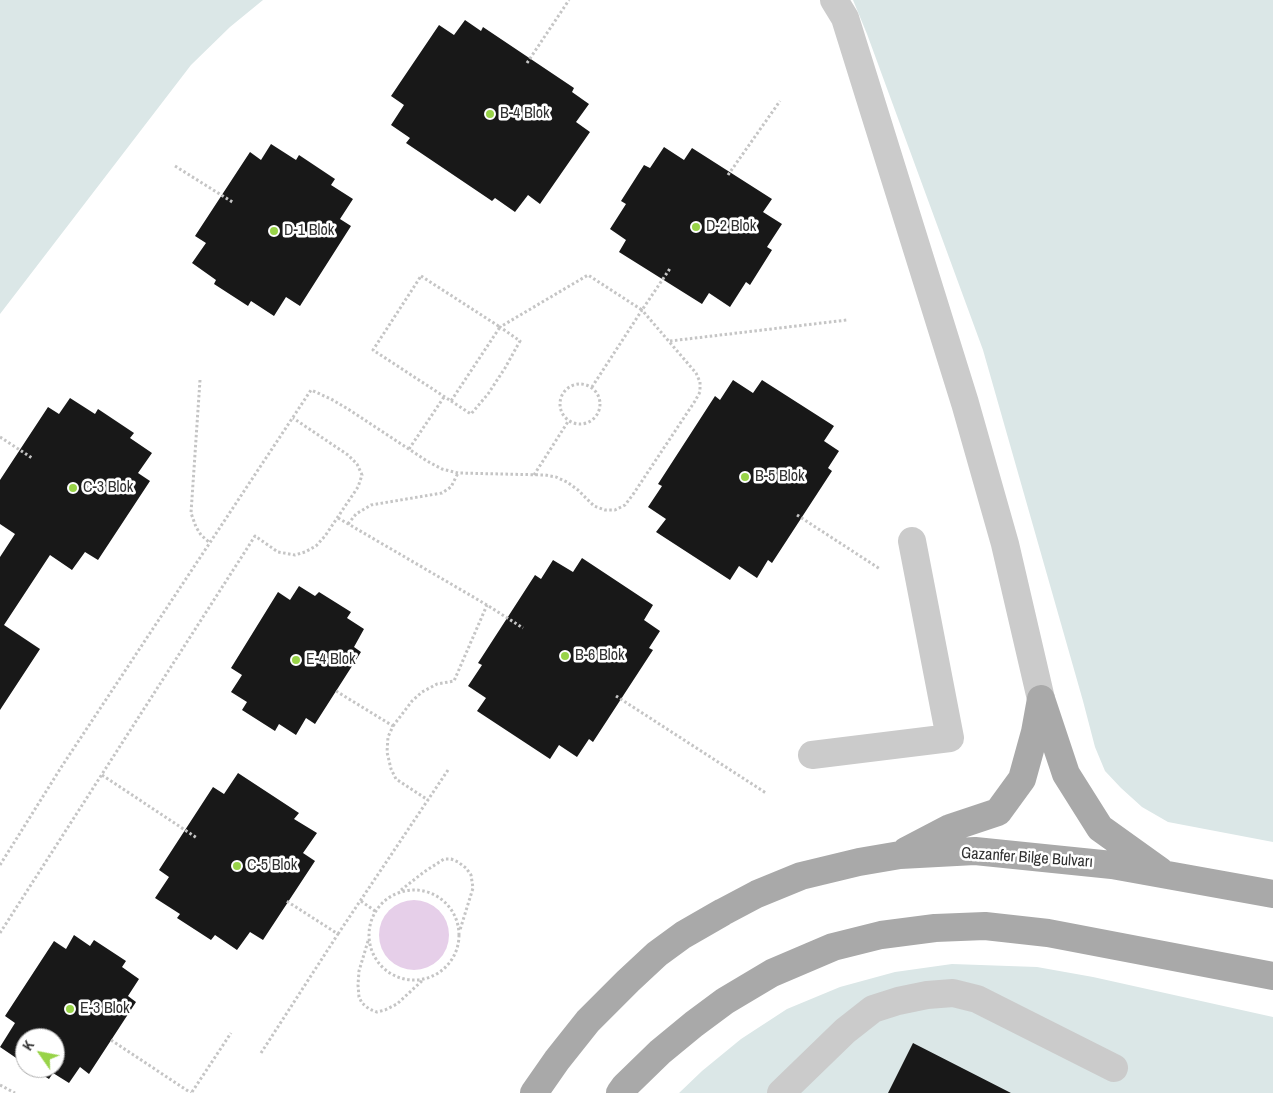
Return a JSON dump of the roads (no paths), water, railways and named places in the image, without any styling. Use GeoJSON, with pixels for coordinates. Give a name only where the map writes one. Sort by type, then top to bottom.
{"type":"FeatureCollection","features":[{"type":"Feature","properties":{"kind":"main road"},"geometry":{"type":"LineString","coordinates":[[900,855],[950,828],[998,812],[1022,779],[1035,732],[1041,699]]}},
{"type":"Feature","properties":{"kind":"main road"},"geometry":{"type":"LineString","coordinates":[[1041,699],[1066,774],[1100,828],[1166,875]]}},
{"type":"Feature","properties":{"kind":"main road","name":"Gazanfer Bilge Bulvarı"},"geometry":{"type":"LineString","coordinates":[[534,1093],[588,1021],[657,954],[722,912],[757,894],[801,876],[859,862],[900,855],[975,852],[1112,865],[1273,894]]}},
{"type":"Feature","properties":{"kind":"main road"},"geometry":{"type":"LineString","coordinates":[[620,1093],[660,1052],[694,1024],[772,973],[833,947],[881,935],[934,928],[985,926],[1039,932],[1273,976]]}},
{"type":"Feature","properties":{"kind":"street"},"geometry":{"type":"LineString","coordinates":[[834,0],[845,18],[965,402],[1005,544],[1041,699]]}},
{"type":"Feature","properties":{"kind":"street"},"geometry":{"type":"LineString","coordinates":[[812,755],[950,738],[912,541]]}},
{"type":"Feature","properties":{"kind":"street"},"geometry":{"type":"LineString","coordinates":[[781,1093],[845,1031],[873,1009],[927,994],[952,993],[977,1000],[1114,1068]]}},
{"type":"Feature","properties":{"kind":"place","name":"B-4 Blok"},"geometry":{"type":"Point","coordinates":[490,114]}},
{"type":"Feature","properties":{"kind":"place","name":"D-2 Blok"},"geometry":{"type":"Point","coordinates":[696,227]}},
{"type":"Feature","properties":{"kind":"place","name":"D-1 Blok"},"geometry":{"type":"Point","coordinates":[274,231]}},
{"type":"Feature","properties":{"kind":"place","name":"B-5 Blok"},"geometry":{"type":"Point","coordinates":[745,477]}},
{"type":"Feature","properties":{"kind":"place","name":"C-3 Blok"},"geometry":{"type":"Point","coordinates":[73,488]}},
{"type":"Feature","properties":{"kind":"place","name":"B-6 Blok"},"geometry":{"type":"Point","coordinates":[565,656]}},
{"type":"Feature","properties":{"kind":"place","name":"E-4 Blok"},"geometry":{"type":"Point","coordinates":[296,660]}},
{"type":"Feature","properties":{"kind":"place","name":"C-5 Blok"},"geometry":{"type":"Point","coordinates":[237,866]}},
{"type":"Feature","properties":{"kind":"place","name":"E-3 Blok"},"geometry":{"type":"Point","coordinates":[70,1009]}}]}
